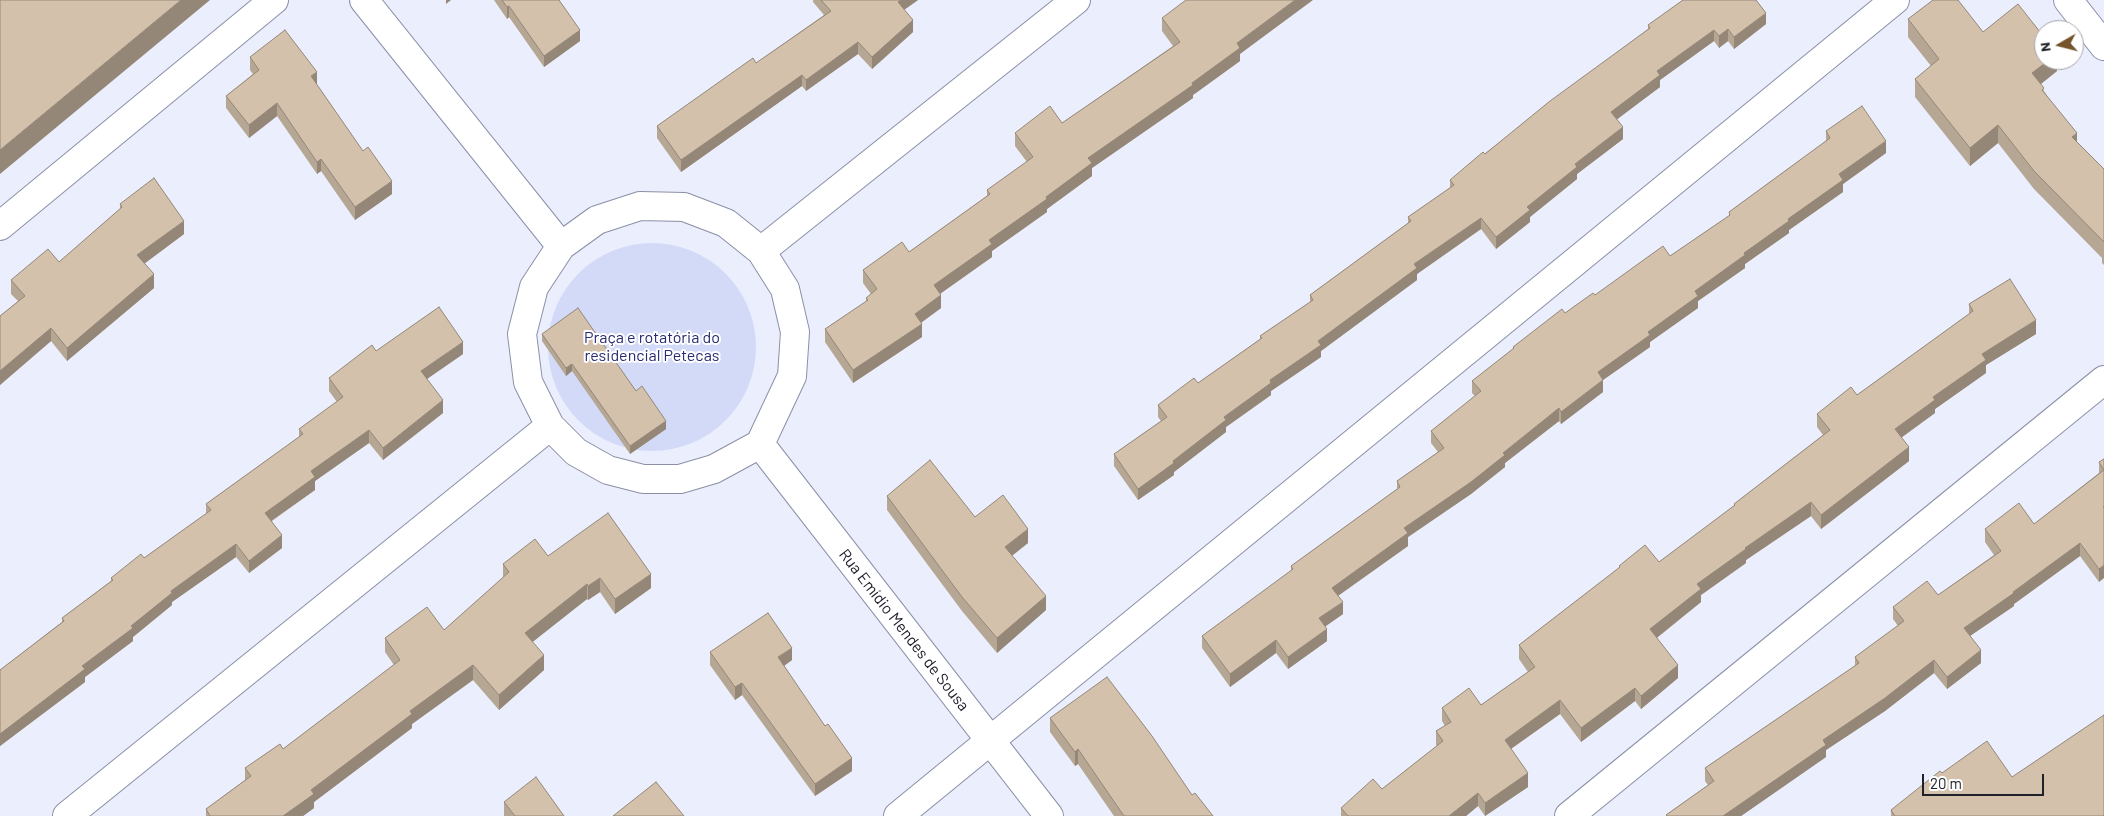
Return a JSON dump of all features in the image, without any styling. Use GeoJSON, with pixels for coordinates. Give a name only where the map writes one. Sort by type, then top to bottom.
{"type":"FeatureCollection","features":[{"type":"Feature","properties":{"kind":"street"},"geometry":{"type":"LineString","coordinates":[[0,226],[274,0]]}},
{"type":"Feature","properties":{"kind":"street"},"geometry":{"type":"LineString","coordinates":[[364,0],[561,246]]}},
{"type":"Feature","properties":{"kind":"street"},"geometry":{"type":"LineString","coordinates":[[761,251],[1076,0]]}},
{"type":"Feature","properties":{"kind":"street"},"geometry":{"type":"LineString","coordinates":[[898,816],[991,742],[1895,0]]}},
{"type":"Feature","properties":{"kind":"street"},"geometry":{"type":"LineString","coordinates":[[2068,0],[2104,46]]}},
{"type":"Feature","properties":{"kind":"street"},"geometry":{"type":"LineString","coordinates":[[640,206],[684,207],[726,223],[761,251],[785,289],[795,332],[792,376],[760,444],[714,469],[680,479],[643,480],[608,470],[576,452],[550,426],[528,382],[522,334],[534,287],[561,246],[597,220],[640,206]]}},
{"type":"Feature","properties":{"kind":"street"},"geometry":{"type":"LineString","coordinates":[[1569,816],[2104,380]]}},
{"type":"Feature","properties":{"kind":"street"},"geometry":{"type":"LineString","coordinates":[[67,816],[550,426]]}},
{"type":"Feature","properties":{"kind":"street","name":"Rua Emídio Mendes de Sousa"},"geometry":{"type":"LineString","coordinates":[[760,444],[1050,816]]}},
{"type":"Feature","properties":{"kind":"green space","name":"Praça e rotatória do residencial Petecas"},"geometry":{"type":"Polygon","coordinates":[[[652,243],[672,245],[701,255],[718,267],[732,281],[748,307],[754,327],[756,347],[754,367],[744,396],[732,413],[718,427],[692,443],[672,449],[652,451],[632,449],[603,439],[586,427],[572,413],[556,387],[550,367],[548,347],[550,327],[560,298],[572,281],[586,267],[612,251],[632,245],[652,243]]]}},
{"type":"Feature","properties":{"kind":"building"},"geometry":{"type":"Polygon","coordinates":[[[0,0],[181,0],[0,150],[0,0]]]}},
{"type":"Feature","properties":{"kind":"building"},"geometry":{"type":"Polygon","coordinates":[[[502,0],[559,0],[580,30],[544,56],[509,6],[507,7],[502,0]]]}},
{"type":"Feature","properties":{"kind":"building"},"geometry":{"type":"Polygon","coordinates":[[[821,0],[901,0],[898,2],[913,20],[872,57],[858,42],[806,80],[802,75],[681,160],[657,126],[753,58],[756,63],[831,11],[821,0]]]}},
{"type":"Feature","properties":{"kind":"building"},"geometry":{"type":"Polygon","coordinates":[[[1186,0],[1295,0],[1237,43],[1240,48],[1192,83],[1193,85],[1088,158],[1092,163],[1046,197],[1047,199],[989,240],[992,244],[934,285],[941,295],[915,314],[922,324],[853,370],[825,329],[868,300],[866,298],[877,289],[863,270],[902,242],[909,252],[990,194],[987,190],[1033,157],[1015,133],[1050,106],[1062,123],[1180,42],[1162,18],[1186,0]]]}},
{"type":"Feature","properties":{"kind":"building"},"geometry":{"type":"Polygon","coordinates":[[[1683,0],[1756,0],[1766,13],[1734,37],[1728,29],[1719,36],[1714,30],[1657,71],[1660,75],[1611,112],[1623,127],[1575,164],[1577,167],[1527,207],[1530,210],[1496,237],[1481,218],[1414,264],[1417,268],[1318,341],[1321,345],[1270,380],[1271,383],[1224,417],[1226,420],[1173,461],[1174,463],[1138,489],[1114,454],[1167,417],[1158,405],[1194,378],[1198,383],[1262,338],[1260,336],[1313,300],[1310,295],[1411,221],[1408,217],[1454,185],[1450,180],[1483,152],[1485,154],[1550,101],[1650,28],[1648,25],[1683,0]]]}},
{"type":"Feature","properties":{"kind":"building"},"geometry":{"type":"Polygon","coordinates":[[[1933,0],[1958,0],[1983,32],[2018,4],[2034,24],[2034,70],[2036,70],[2032,73],[2044,88],[2042,90],[2077,133],[2072,137],[2104,169],[2104,242],[2034,171],[1998,125],[1970,148],[1915,79],[1939,59],[1908,19],[1933,0]]]}},
{"type":"Feature","properties":{"kind":"building"},"geometry":{"type":"Polygon","coordinates":[[[285,30],[317,72],[311,76],[363,151],[368,147],[392,181],[355,207],[321,159],[317,162],[277,103],[249,125],[226,96],[259,70],[250,57],[285,30]]]}},
{"type":"Feature","properties":{"kind":"building"},"geometry":{"type":"Polygon","coordinates":[[[1862,106],[1886,141],[1839,174],[1843,180],[1788,219],[1789,221],[1695,291],[1698,296],[1648,332],[1650,335],[1598,372],[1603,380],[1561,412],[1559,408],[1503,453],[1505,455],[1471,482],[1404,528],[1408,533],[1332,588],[1343,602],[1319,618],[1327,629],[1288,657],[1276,640],[1230,674],[1202,636],[1293,569],[1291,566],[1400,487],[1397,481],[1444,448],[1431,431],[1481,391],[1472,381],[1562,309],[1565,313],[1593,293],[1595,295],[1663,246],[1670,256],[1730,215],[1729,212],[1830,138],[1826,131],[1862,106]]]}},
{"type":"Feature","properties":{"kind":"building"},"geometry":{"type":"Polygon","coordinates":[[[154,178],[184,221],[137,255],[154,274],[67,348],[51,328],[0,371],[0,316],[25,296],[11,280],[48,249],[59,262],[122,207],[120,204],[154,178]]]}},
{"type":"Feature","properties":{"kind":"building"},"geometry":{"type":"Polygon","coordinates":[[[2010,279],[2036,320],[1982,354],[1986,360],[1933,397],[1935,400],[1895,429],[1909,447],[1821,515],[1811,502],[1697,584],[1701,589],[1650,629],[1678,665],[1641,696],[1635,688],[1581,728],[1560,700],[1505,740],[1528,773],[1485,803],[1478,793],[1449,816],[1348,816],[1341,808],[1373,779],[1382,789],[1443,741],[1436,731],[1451,722],[1442,708],[1469,688],[1481,705],[1535,667],[1519,645],[1620,567],[1645,545],[1659,562],[1830,430],[1817,414],[1851,387],[1857,395],[1973,311],[1969,304],[2010,279]]]}},
{"type":"Feature","properties":{"kind":"building"},"geometry":{"type":"Polygon","coordinates":[[[439,307],[463,342],[421,371],[443,400],[383,448],[369,430],[311,471],[315,477],[265,513],[282,535],[249,561],[236,544],[171,591],[172,593],[131,626],[133,628],[82,666],[85,669],[0,734],[0,670],[64,621],[62,618],[113,580],[111,578],[141,554],[144,558],[211,510],[206,504],[303,434],[299,429],[343,397],[329,378],[372,345],[376,351],[439,307]]]}},
{"type":"Feature","properties":{"kind":"building"},"geometry":{"type":"Polygon","coordinates":[[[578,308],[636,391],[642,386],[666,421],[630,446],[572,364],[566,368],[542,334],[578,308]]]}},
{"type":"Feature","properties":{"kind":"building"},"geometry":{"type":"Polygon","coordinates":[[[2104,459],[2104,470],[2099,462],[2104,459]]]}},
{"type":"Feature","properties":{"kind":"building"},"geometry":{"type":"Polygon","coordinates":[[[930,460],[975,517],[1003,495],[1028,529],[1005,547],[1046,596],[997,638],[962,597],[887,496],[930,460]]]}},
{"type":"Feature","properties":{"kind":"building"},"geometry":{"type":"Polygon","coordinates":[[[2104,470],[2104,565],[2099,569],[2080,543],[1964,628],[1981,650],[1947,677],[1934,660],[1885,698],[1823,740],[1826,745],[1723,816],[1666,815],[1714,781],[1705,768],[1859,663],[1855,657],[1904,621],[1893,607],[1927,581],[1938,595],[2001,551],[1985,529],[2019,503],[2034,524],[2104,470]]]}},
{"type":"Feature","properties":{"kind":"building"},"geometry":{"type":"Polygon","coordinates":[[[608,513],[651,574],[615,599],[600,578],[588,586],[587,584],[525,633],[544,655],[499,695],[473,665],[410,711],[412,714],[311,790],[314,794],[283,816],[210,816],[206,809],[251,776],[245,768],[280,744],[283,749],[400,660],[385,638],[427,607],[444,630],[509,572],[503,564],[535,539],[548,556],[608,513]]]}},
{"type":"Feature","properties":{"kind":"building"},"geometry":{"type":"Polygon","coordinates":[[[768,613],[792,648],[778,657],[825,726],[828,724],[852,758],[815,784],[742,683],[735,687],[710,652],[768,613]]]}},
{"type":"Feature","properties":{"kind":"building"},"geometry":{"type":"Polygon","coordinates":[[[1107,677],[1152,736],[1192,795],[1195,793],[1213,816],[1124,816],[1078,749],[1075,752],[1050,718],[1107,677]]]}},
{"type":"Feature","properties":{"kind":"building"},"geometry":{"type":"Polygon","coordinates":[[[2104,715],[2104,815],[2102,816],[1895,816],[1891,810],[1940,771],[1942,773],[1987,741],[2012,777],[2104,715]]]}},
{"type":"Feature","properties":{"kind":"building"},"geometry":{"type":"Polygon","coordinates":[[[536,777],[564,816],[515,816],[504,802],[536,777]]]}},
{"type":"Feature","properties":{"kind":"building"},"geometry":{"type":"Polygon","coordinates":[[[656,782],[684,816],[613,816],[656,782]]]}}]}
